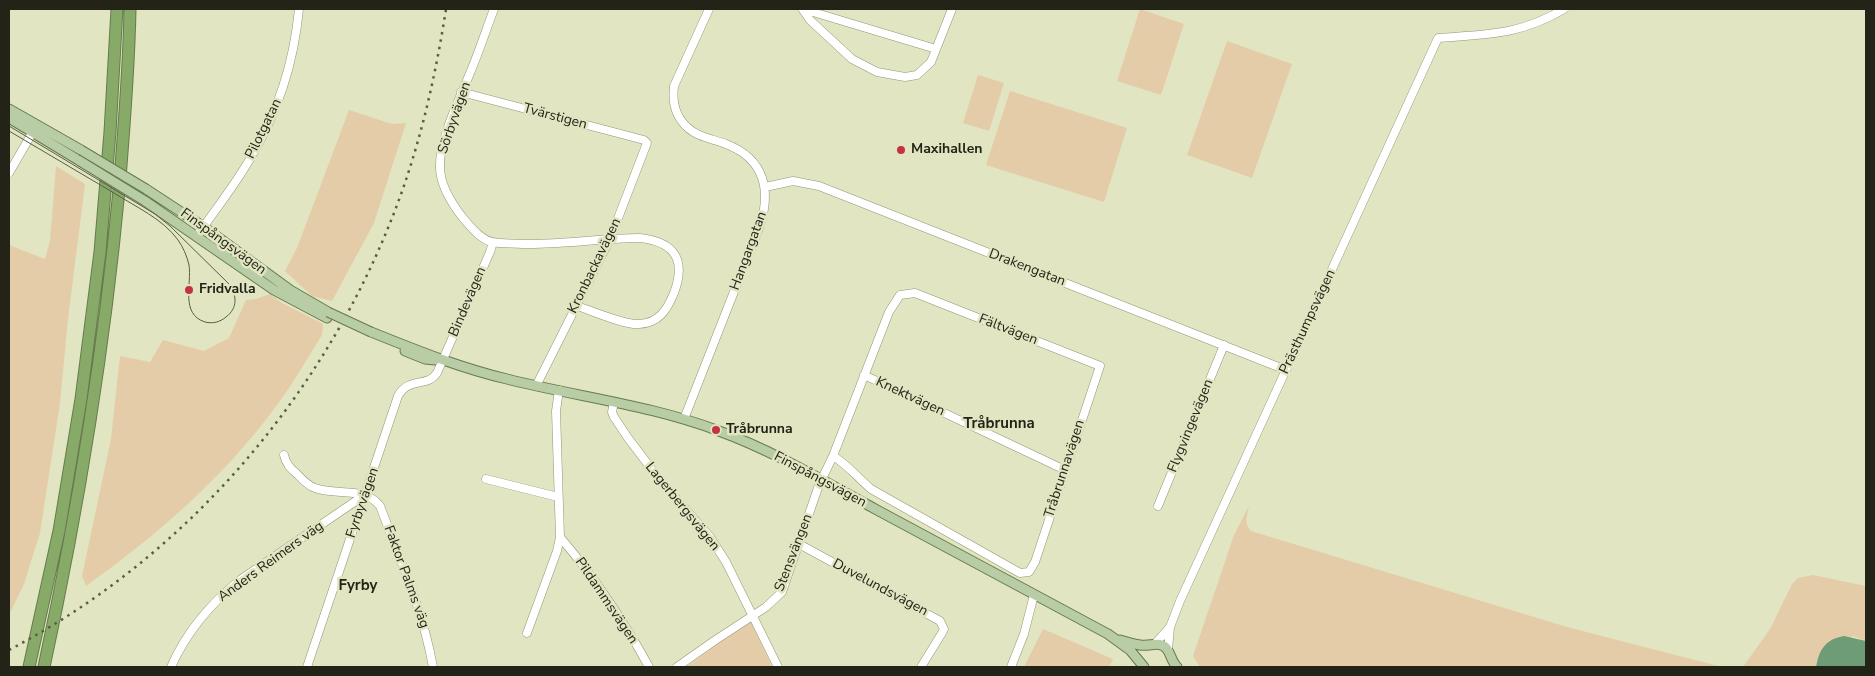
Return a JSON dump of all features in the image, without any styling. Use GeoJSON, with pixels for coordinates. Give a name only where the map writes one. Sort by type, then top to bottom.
{"type":"FeatureCollection","features":[{"type":"Feature","properties":{"kind":"highway"},"geometry":{"type":"LineString","coordinates":[[30,667],[59,531],[81,399],[100,252],[110,132],[117,9]]}},
{"type":"Feature","properties":{"kind":"highway"},"geometry":{"type":"LineString","coordinates":[[44,667],[71,534],[94,400],[113,256],[124,131],[130,9]]}},
{"type":"Feature","properties":{"kind":"main road","name":"Finspångsvägen"},"geometry":{"type":"LineString","coordinates":[[9,109],[80,161],[145,201],[274,290],[370,334],[426,353],[443,361],[536,386],[684,419],[739,438],[822,479],[1117,640],[1142,665]]}},
{"type":"Feature","properties":{"kind":"main road","name":"Finspångsvägen"},"geometry":{"type":"LineString","coordinates":[[9,118],[81,150],[146,189],[204,227],[290,290],[328,315]]}},
{"type":"Feature","properties":{"kind":"main road","name":"Finspångsvägen"},"geometry":{"type":"LineString","coordinates":[[1117,640],[1162,645],[1177,667]]}},
{"type":"Feature","properties":{"kind":"main road","name":"Finspångsvägen"},"geometry":{"type":"LineString","coordinates":[[1142,665],[1142,651],[1151,645]]}},
{"type":"Feature","properties":{"kind":"main road"},"geometry":{"type":"LineString","coordinates":[[1167,667],[1169,654]]}},
{"type":"Feature","properties":{"kind":"street","name":"Pilotgatan"},"geometry":{"type":"LineString","coordinates":[[197,236],[251,159],[274,112],[287,73],[299,9]]}},
{"type":"Feature","properties":{"kind":"street","name":"Sörbyvägen"},"geometry":{"type":"LineString","coordinates":[[493,242],[481,236],[459,213],[449,197],[441,177],[440,167],[442,147],[461,92],[471,72],[494,9]]}},
{"type":"Feature","properties":{"kind":"street","name":"Hangargatan"},"geometry":{"type":"LineString","coordinates":[[684,419],[765,209],[765,187],[755,165],[744,153],[688,129],[674,108],[674,86],[709,9]]}},
{"type":"Feature","properties":{"kind":"street"},"geometry":{"type":"LineString","coordinates":[[803,9],[936,49]]}},
{"type":"Feature","properties":{"kind":"street"},"geometry":{"type":"LineString","coordinates":[[803,9],[810,20],[852,59],[877,72],[905,77],[917,75],[931,62],[952,9]]}},
{"type":"Feature","properties":{"kind":"street","name":"Prästhumpsvägen"},"geometry":{"type":"LineString","coordinates":[[1151,645],[1170,626],[1438,38],[1482,36],[1520,29],[1548,18],[1564,9]]}},
{"type":"Feature","properties":{"kind":"street","name":"Tvärstigen"},"geometry":{"type":"LineString","coordinates":[[461,92],[647,142]]}},
{"type":"Feature","properties":{"kind":"street"},"geometry":{"type":"LineString","coordinates":[[9,173],[35,128]]}},
{"type":"Feature","properties":{"kind":"street","name":"Kronbackavägen"},"geometry":{"type":"LineString","coordinates":[[536,386],[610,239],[647,142]]}},
{"type":"Feature","properties":{"kind":"street","name":"Drakengatan"},"geometry":{"type":"LineString","coordinates":[[765,187],[794,181],[819,186],[1286,370]]}},
{"type":"Feature","properties":{"kind":"street"},"geometry":{"type":"LineString","coordinates":[[493,242],[559,244],[610,239],[652,239],[668,247],[678,260],[680,275],[668,307],[665,313],[654,320],[635,324],[577,306]]}},
{"type":"Feature","properties":{"kind":"street","name":"Bindevägen"},"geometry":{"type":"LineString","coordinates":[[443,361],[493,242]]}},
{"type":"Feature","properties":{"kind":"street","name":"Fältvägen"},"geometry":{"type":"LineString","coordinates":[[915,293],[1100,366]]}},
{"type":"Feature","properties":{"kind":"street","name":"Stensvängen"},"geometry":{"type":"LineString","coordinates":[[677,667],[773,602],[782,592],[822,479],[833,456],[889,312],[900,295],[915,293]]}},
{"type":"Feature","properties":{"kind":"street","name":"Flygvingevägen"},"geometry":{"type":"LineString","coordinates":[[1158,506],[1224,345]]}},
{"type":"Feature","properties":{"kind":"street","name":"Fyrbyvägen"},"geometry":{"type":"LineString","coordinates":[[307,667],[398,396],[408,384],[435,377],[443,361]]}},
{"type":"Feature","properties":{"kind":"street","name":"Tråbrunnavägen"},"geometry":{"type":"LineString","coordinates":[[833,456],[846,463],[857,478],[871,489],[1020,572],[1029,572],[1100,366]]}},
{"type":"Feature","properties":{"kind":"street","name":"Knektvägen"},"geometry":{"type":"LineString","coordinates":[[864,375],[1065,470]]}},
{"type":"Feature","properties":{"kind":"street","name":"Pildammsvägen"},"geometry":{"type":"LineString","coordinates":[[527,633],[557,551],[560,537],[556,411],[559,390]]}},
{"type":"Feature","properties":{"kind":"street","name":"Lagerbergsvägen"},"geometry":{"type":"LineString","coordinates":[[614,402],[612,412],[646,463],[710,538],[726,562],[778,667]]}},
{"type":"Feature","properties":{"kind":"street"},"geometry":{"type":"LineString","coordinates":[[284,455],[287,465],[310,486],[316,489],[340,493],[366,494]]}},
{"type":"Feature","properties":{"kind":"street"},"geometry":{"type":"LineString","coordinates":[[486,479],[558,497]]}},
{"type":"Feature","properties":{"kind":"street","name":"Anders Reimers väg"},"geometry":{"type":"LineString","coordinates":[[171,667],[196,626],[221,596],[240,580],[366,494]]}},
{"type":"Feature","properties":{"kind":"street","name":"Faktor Palms väg"},"geometry":{"type":"LineString","coordinates":[[366,494],[374,498],[380,506],[414,593],[426,632],[433,667]]}},
{"type":"Feature","properties":{"kind":"street","name":"Pildammsvägen"},"geometry":{"type":"LineString","coordinates":[[560,537],[622,619],[649,667]]}},
{"type":"Feature","properties":{"kind":"street","name":"Duvelundsvägen"},"geometry":{"type":"LineString","coordinates":[[799,544],[940,621],[944,629],[922,667]]}},
{"type":"Feature","properties":{"kind":"street"},"geometry":{"type":"LineString","coordinates":[[1011,667],[1024,634],[1034,595]]}},
{"type":"Feature","properties":{"kind":"street","name":"Prästhumpsvägen"},"geometry":{"type":"LineString","coordinates":[[1169,654],[1170,626]]}},
{"type":"Feature","properties":{"kind":"shaded area"},"geometry":{"type":"Polygon","coordinates":[[[1140,9],[1184,24],[1161,95],[1117,81],[1140,9]]]}},
{"type":"Feature","properties":{"kind":"shaded area"},"geometry":{"type":"Polygon","coordinates":[[[1227,41],[1292,64],[1252,178],[1187,155],[1227,41]]]}},
{"type":"Feature","properties":{"kind":"shaded area"},"geometry":{"type":"Polygon","coordinates":[[[978,75],[1004,83],[989,131],[963,123],[978,75]]]}},
{"type":"Feature","properties":{"kind":"shaded area"},"geometry":{"type":"Polygon","coordinates":[[[1010,91],[1127,128],[1104,202],[986,165],[1010,91]]]}},
{"type":"Feature","properties":{"kind":"shaded area"},"geometry":{"type":"Polygon","coordinates":[[[349,110],[392,124],[406,123],[374,223],[332,301],[312,296],[285,271],[297,248],[349,110]]]}},
{"type":"Feature","properties":{"kind":"shaded area"},"geometry":{"type":"Polygon","coordinates":[[[56,166],[85,184],[68,319],[60,403],[40,533],[24,584],[9,615],[9,245],[45,259],[50,241],[56,166]]]}},
{"type":"Feature","properties":{"kind":"shaded area"},"geometry":{"type":"Polygon","coordinates":[[[270,294],[282,303],[323,324],[322,335],[293,382],[254,435],[210,483],[138,547],[86,586],[82,576],[111,439],[120,356],[150,362],[163,340],[204,351],[229,338],[246,300],[270,294]]]}},
{"type":"Feature","properties":{"kind":"shaded area"},"geometry":{"type":"Polygon","coordinates":[[[1249,506],[1247,522],[1251,531],[1567,627],[1722,667],[1200,667],[1193,656],[1234,535],[1249,506]]]}},
{"type":"Feature","properties":{"kind":"shaded area"},"geometry":{"type":"Polygon","coordinates":[[[1813,575],[1866,586],[1866,641],[1853,636],[1817,660],[1816,667],[1743,667],[1770,629],[1792,584],[1798,578],[1813,575]]]}},
{"type":"Feature","properties":{"kind":"shaded area"},"geometry":{"type":"Polygon","coordinates":[[[751,622],[772,667],[687,667],[728,636],[751,622]]]}},
{"type":"Feature","properties":{"kind":"shaded area"},"geometry":{"type":"Polygon","coordinates":[[[1043,629],[1113,659],[1109,667],[1024,667],[1043,629]]]}},
{"type":"Feature","properties":{"kind":"shaded area"},"geometry":{"type":"Polygon","coordinates":[[[1844,636],[1866,641],[1866,667],[1816,667],[1824,646],[1838,637],[1844,636]]]}},
{"type":"Feature","properties":{"kind":"tram line"},"geometry":{"type":"LineString","coordinates":[[9,126],[155,214],[170,226],[229,284],[235,297],[233,310],[226,317],[216,322],[205,322],[197,318],[192,312],[190,305],[190,273],[187,258],[178,240],[165,226],[140,208],[9,131]]}},
{"type":"Feature","properties":{"kind":"railway"},"geometry":{"type":"LineString","coordinates":[[9,650],[75,611],[137,566],[194,516],[246,460],[293,400],[335,335],[371,268],[400,197],[428,104],[446,9]]}},
{"type":"Feature","properties":{"kind":"place","name":"Maxihallen"},"geometry":{"type":"Point","coordinates":[901,150]}},
{"type":"Feature","properties":{"kind":"place","name":"Fridvalla"},"geometry":{"type":"Point","coordinates":[189,290]}},
{"type":"Feature","properties":{"kind":"place","name":"Tråbrunna"},"geometry":{"type":"Point","coordinates":[716,430]}},
{"type":"Feature","properties":{"kind":"district","name":"Tråbrunna"},"geometry":{"type":"Point","coordinates":[999,424]}},
{"type":"Feature","properties":{"kind":"district","name":"Fyrby"},"geometry":{"type":"Point","coordinates":[358,586]}}]}
